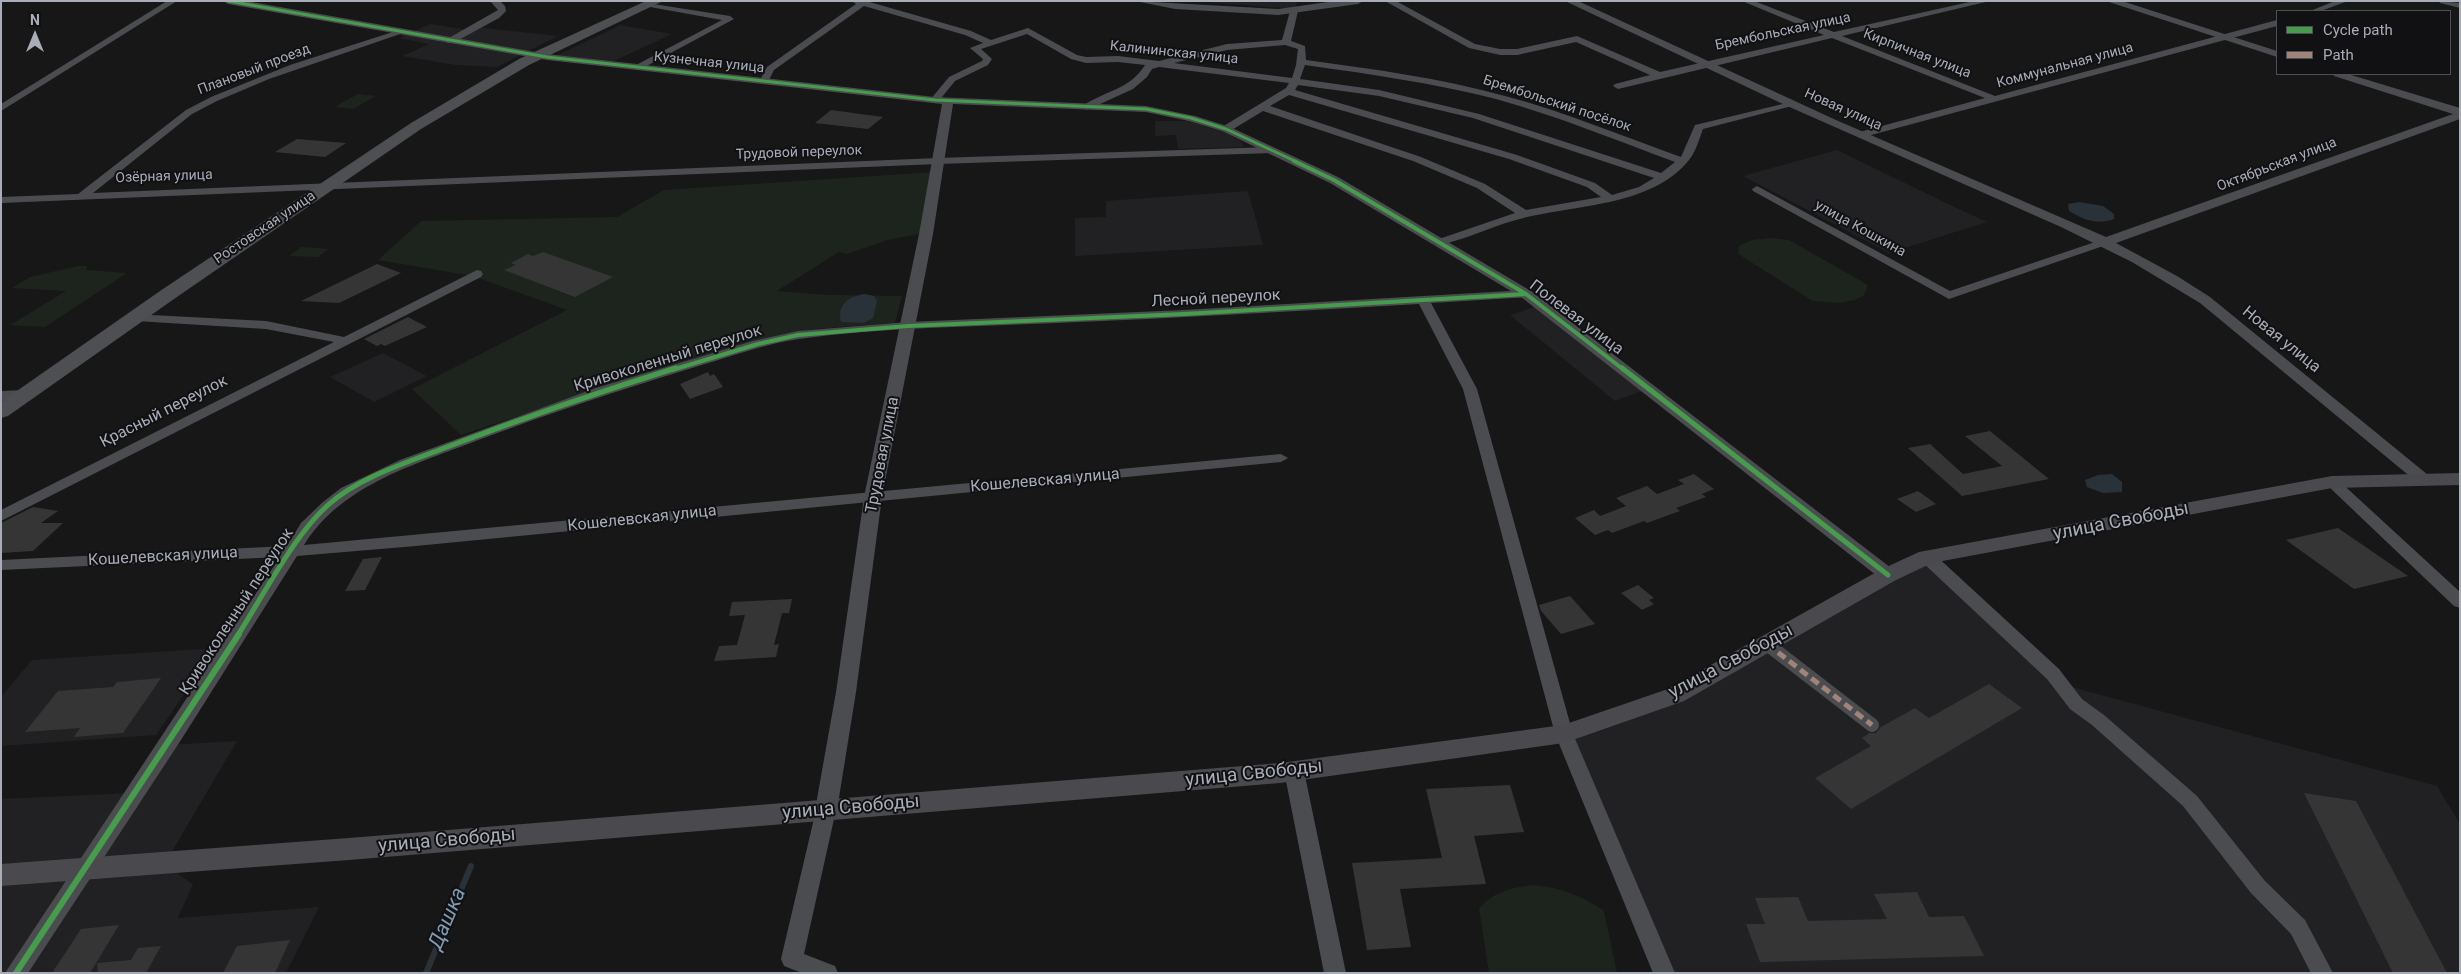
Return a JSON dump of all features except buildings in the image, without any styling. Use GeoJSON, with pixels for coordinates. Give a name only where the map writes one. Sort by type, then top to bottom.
{"type":"FeatureCollection","features":[{"type":"Feature","properties":{"kind":"main road","name":"Ростовская улица"},"geometry":{"type":"LineString","coordinates":[[1,412],[416,126],[537,56],[654,3]]}},
{"type":"Feature","properties":{"kind":"main road","name":"улица Свободы"},"geometry":{"type":"LineString","coordinates":[[1,875],[1294,771],[1564,734],[1676,695],[1888,575],[1928,557],[2332,482],[2460,479]]}},
{"type":"Feature","properties":{"kind":"street"},"geometry":{"type":"LineString","coordinates":[[1,108],[173,1]]}},
{"type":"Feature","properties":{"kind":"street","name":"Кузнечная улица"},"geometry":{"type":"LineString","coordinates":[[228,1],[537,56],[641,66],[942,101],[1146,109],[1191,118]]}},
{"type":"Feature","properties":{"kind":"street"},"geometry":{"type":"LineString","coordinates":[[450,41],[488,22],[502,11],[501,6],[494,1]]}},
{"type":"Feature","properties":{"kind":"street"},"geometry":{"type":"LineString","coordinates":[[1140,1],[1175,6],[1294,11],[1358,1]]}},
{"type":"Feature","properties":{"kind":"street"},"geometry":{"type":"LineString","coordinates":[[1389,1],[1472,46],[1485,50],[1517,52],[1577,39],[1658,75]]}},
{"type":"Feature","properties":{"kind":"street","name":"Новая улица"},"geometry":{"type":"LineString","coordinates":[[1570,1],[1791,104],[2105,242],[2174,279],[2205,300],[2424,479]]}},
{"type":"Feature","properties":{"kind":"street","name":"Кирпичная улица"},"geometry":{"type":"LineString","coordinates":[[1746,1],[1995,99]]}},
{"type":"Feature","properties":{"kind":"street","name":"Брембольская улица"},"geometry":{"type":"LineString","coordinates":[[1618,86],[1704,64],[1986,1]]}},
{"type":"Feature","properties":{"kind":"street"},"geometry":{"type":"LineString","coordinates":[[2111,1],[2276,54]]}},
{"type":"Feature","properties":{"kind":"street"},"geometry":{"type":"LineString","coordinates":[[2317,10],[2344,1]]}},
{"type":"Feature","properties":{"kind":"street"},"geometry":{"type":"LineString","coordinates":[[2443,1],[2460,6]]}},
{"type":"Feature","properties":{"kind":"street"},"geometry":{"type":"LineString","coordinates":[[765,80],[770,69],[859,2],[968,33],[991,42]]}},
{"type":"Feature","properties":{"kind":"street"},"geometry":{"type":"LineString","coordinates":[[641,66],[730,19],[654,3]]}},
{"type":"Feature","properties":{"kind":"street"},"geometry":{"type":"LineString","coordinates":[[1286,42],[1294,11]]}},
{"type":"Feature","properties":{"kind":"street","name":"Коммунальная улица"},"geometry":{"type":"LineString","coordinates":[[1860,135],[2276,23]]}},
{"type":"Feature","properties":{"kind":"street","name":"Плановый проезд"},"geometry":{"type":"LineString","coordinates":[[82,196],[189,112],[202,104],[274,75],[402,32]]}},
{"type":"Feature","properties":{"kind":"street","name":"Калининская улица"},"geometry":{"type":"LineString","coordinates":[[991,42],[1028,32],[1074,57],[1086,60],[1118,59],[1294,82]]}},
{"type":"Feature","properties":{"kind":"street"},"geometry":{"type":"LineString","coordinates":[[942,101],[952,79],[985,63],[988,59],[974,48],[991,42]]}},
{"type":"Feature","properties":{"kind":"street"},"geometry":{"type":"LineString","coordinates":[[1087,107],[1095,100],[1138,83],[1145,75],[1148,67],[1156,64],[1227,47],[1286,42],[1302,48],[1303,62],[1288,91],[1226,129]]}},
{"type":"Feature","properties":{"kind":"street","name":"Брембольский посёлок"},"geometry":{"type":"LineString","coordinates":[[1303,62],[1369,71],[1475,91],[1535,108],[1683,161]]}},
{"type":"Feature","properties":{"kind":"street"},"geometry":{"type":"LineString","coordinates":[[2341,75],[2460,114]]}},
{"type":"Feature","properties":{"kind":"street"},"geometry":{"type":"LineString","coordinates":[[1294,82],[1379,93],[1476,116],[1663,177]]}},
{"type":"Feature","properties":{"kind":"street"},"geometry":{"type":"LineString","coordinates":[[1288,91],[1513,157],[1591,185],[1610,198]]}},
{"type":"Feature","properties":{"kind":"street","name":"Трудовая улица"},"geometry":{"type":"LineString","coordinates":[[826,810],[846,692],[873,497],[908,326],[938,161],[942,101]]}},
{"type":"Feature","properties":{"kind":"street"},"geometry":{"type":"LineString","coordinates":[[1440,242],[1524,214],[1610,198],[1643,189],[1663,177],[1686,158],[1699,127],[1791,104]]}},
{"type":"Feature","properties":{"kind":"street"},"geometry":{"type":"LineString","coordinates":[[1262,106],[1416,159],[1481,186],[1524,214]]}},
{"type":"Feature","properties":{"kind":"street","name":"Октябрьская улица"},"geometry":{"type":"LineString","coordinates":[[2105,242],[2212,206],[2384,140],[2460,114]]}},
{"type":"Feature","properties":{"kind":"street","name":"Полевая улица"},"geometry":{"type":"LineString","coordinates":[[1191,118],[1226,129],[1334,180],[1526,294],[1888,575]]}},
{"type":"Feature","properties":{"kind":"street","name":"Трудовой переулок"},"geometry":{"type":"LineString","coordinates":[[327,186],[938,161],[1272,150]]}},
{"type":"Feature","properties":{"kind":"street","name":"Озёрная улица"},"geometry":{"type":"LineString","coordinates":[[1,200],[327,186]]}},
{"type":"Feature","properties":{"kind":"street","name":"улица Кошкина"},"geometry":{"type":"LineString","coordinates":[[1757,189],[1949,295],[2105,242]]}},
{"type":"Feature","properties":{"kind":"street","name":"Красный переулок"},"geometry":{"type":"LineString","coordinates":[[1,516],[342,340],[477,274]]}},
{"type":"Feature","properties":{"kind":"street","name":"Лесной переулок"},"geometry":{"type":"LineString","coordinates":[[908,326],[1184,314],[1526,294]]}},
{"type":"Feature","properties":{"kind":"street"},"geometry":{"type":"LineString","coordinates":[[1423,300],[1470,390],[1564,734],[1664,973]]}},
{"type":"Feature","properties":{"kind":"street"},"geometry":{"type":"LineString","coordinates":[[136,318],[216,320],[264,324],[310,330],[342,340]]}},
{"type":"Feature","properties":{"kind":"street","name":"Кривоколенный переулок"},"geometry":{"type":"LineString","coordinates":[[16,973],[306,527],[328,505],[346,491],[405,463],[526,417],[663,371],[758,344],[798,335],[908,326]]}},
{"type":"Feature","properties":{"kind":"street"},"geometry":{"type":"LineString","coordinates":[[1,396],[26,395]]}},
{"type":"Feature","properties":{"kind":"street","name":"Кошелевская улица"},"geometry":{"type":"LineString","coordinates":[[1,565],[290,551],[416,541],[1281,458]]}},
{"type":"Feature","properties":{"kind":"street"},"geometry":{"type":"LineString","coordinates":[[2332,482],[2460,602]]}},
{"type":"Feature","properties":{"kind":"street"},"geometry":{"type":"LineString","coordinates":[[1928,557],[2053,674],[2076,704],[2098,720],[2190,801],[2258,887],[2298,927],[2322,973]]}},
{"type":"Feature","properties":{"kind":"street"},"geometry":{"type":"LineString","coordinates":[[1767,644],[1872,725]]}},
{"type":"Feature","properties":{"kind":"street"},"geometry":{"type":"LineString","coordinates":[[1294,771],[1335,973]]}},
{"type":"Feature","properties":{"kind":"street"},"geometry":{"type":"LineString","coordinates":[[826,810],[792,959],[827,973]]}},
{"type":"Feature","properties":{"kind":"shaded area"},"geometry":{"type":"Polygon","coordinates":[[[1195,1],[1297,1],[1296,9],[1195,1]]]}},
{"type":"Feature","properties":{"kind":"shaded area"},"geometry":{"type":"Polygon","coordinates":[[[430,24],[469,30],[475,27],[558,36],[497,67],[456,65],[402,56],[429,44],[399,38],[430,24]]]}},
{"type":"Feature","properties":{"kind":"shaded area"},"geometry":{"type":"Polygon","coordinates":[[[620,25],[672,34],[612,62],[556,56],[620,25]]]}},
{"type":"Feature","properties":{"kind":"shaded area"},"geometry":{"type":"Polygon","coordinates":[[[358,94],[376,96],[353,109],[334,107],[358,94]]]}},
{"type":"Feature","properties":{"kind":"shaded area"},"geometry":{"type":"Polygon","coordinates":[[[1155,121],[1188,121],[1222,131],[1242,142],[1244,147],[1178,149],[1176,135],[1155,136],[1155,121]]]}},
{"type":"Feature","properties":{"kind":"shaded area"},"geometry":{"type":"Polygon","coordinates":[[[1837,150],[1987,222],[1889,253],[1743,176],[1837,150]]]}},
{"type":"Feature","properties":{"kind":"shaded area"},"geometry":{"type":"Polygon","coordinates":[[[934,172],[924,233],[888,240],[847,254],[839,252],[777,291],[829,295],[902,296],[895,323],[813,329],[783,335],[663,368],[461,435],[412,389],[567,310],[473,276],[378,260],[421,221],[617,217],[664,190],[934,172]]]}},
{"type":"Feature","properties":{"kind":"shaded area"},"geometry":{"type":"Polygon","coordinates":[[[1248,191],[1263,245],[1075,256],[1075,218],[1106,217],[1106,201],[1248,191]]]}},
{"type":"Feature","properties":{"kind":"shaded area"},"geometry":{"type":"Polygon","coordinates":[[[2079,202],[2103,206],[2114,214],[2114,219],[2102,222],[2091,221],[2069,211],[2068,204],[2079,202]]]}},
{"type":"Feature","properties":{"kind":"shaded area"},"geometry":{"type":"Polygon","coordinates":[[[1770,238],[1789,240],[1868,285],[1864,295],[1855,300],[1839,303],[1813,301],[1738,254],[1739,246],[1752,240],[1770,238]]]}},
{"type":"Feature","properties":{"kind":"shaded area"},"geometry":{"type":"Polygon","coordinates":[[[301,247],[329,249],[318,257],[289,256],[301,247]]]}},
{"type":"Feature","properties":{"kind":"shaded area"},"geometry":{"type":"Polygon","coordinates":[[[78,266],[87,266],[86,270],[127,273],[45,327],[10,325],[66,291],[12,288],[30,277],[78,266]]]}},
{"type":"Feature","properties":{"kind":"shaded area"},"geometry":{"type":"Polygon","coordinates":[[[864,294],[874,296],[877,301],[873,318],[864,323],[841,322],[841,310],[845,302],[853,297],[864,294]]]}},
{"type":"Feature","properties":{"kind":"shaded area"},"geometry":{"type":"Polygon","coordinates":[[[1540,305],[1648,389],[1615,401],[1510,315],[1540,305]]]}},
{"type":"Feature","properties":{"kind":"shaded area"},"geometry":{"type":"Polygon","coordinates":[[[383,353],[427,376],[374,402],[330,377],[383,353]]]}},
{"type":"Feature","properties":{"kind":"shaded area"},"geometry":{"type":"Polygon","coordinates":[[[2112,474],[2122,482],[2122,492],[2103,493],[2087,487],[2085,480],[2098,475],[2112,474]]]}},
{"type":"Feature","properties":{"kind":"shaded area"},"geometry":{"type":"Polygon","coordinates":[[[1928,558],[2068,686],[2437,786],[2460,824],[2460,973],[1665,973],[1565,734],[1677,695],[1928,558]]]}},
{"type":"Feature","properties":{"kind":"shaded area"},"geometry":{"type":"Polygon","coordinates":[[[216,648],[156,735],[1,746],[1,697],[32,660],[216,648]]]}},
{"type":"Feature","properties":{"kind":"shaded area"},"geometry":{"type":"Polygon","coordinates":[[[237,741],[164,865],[193,884],[178,918],[319,907],[286,973],[1,973],[1,799],[130,793],[165,745],[237,741]]]}},
{"type":"Feature","properties":{"kind":"shaded area"},"geometry":{"type":"Polygon","coordinates":[[[1534,885],[1570,893],[1604,911],[1617,973],[1489,973],[1479,908],[1485,902],[1504,891],[1534,885]]]}},
{"type":"Feature","properties":{"kind":"waterway","name":"Дашка"},"geometry":{"type":"LineString","coordinates":[[426,973],[471,866]]}},
{"type":"Feature","properties":{"kind":"marked path"},"geometry":{"type":"LineString","coordinates":[[1767,644],[1872,725]]}},
{"type":"Feature","properties":{"kind":"cycle path"},"geometry":{"type":"LineString","coordinates":[[228,1],[547,57],[935,100],[1146,109],[1191,118],[1226,129],[1334,180],[1526,294],[1888,575]]}},
{"type":"Feature","properties":{"kind":"cycle path"},"geometry":{"type":"LineString","coordinates":[[16,973],[174,735],[307,527],[328,505],[346,491],[405,463],[601,391],[758,344],[798,335],[908,326],[1184,314],[1526,294]]}}]}
